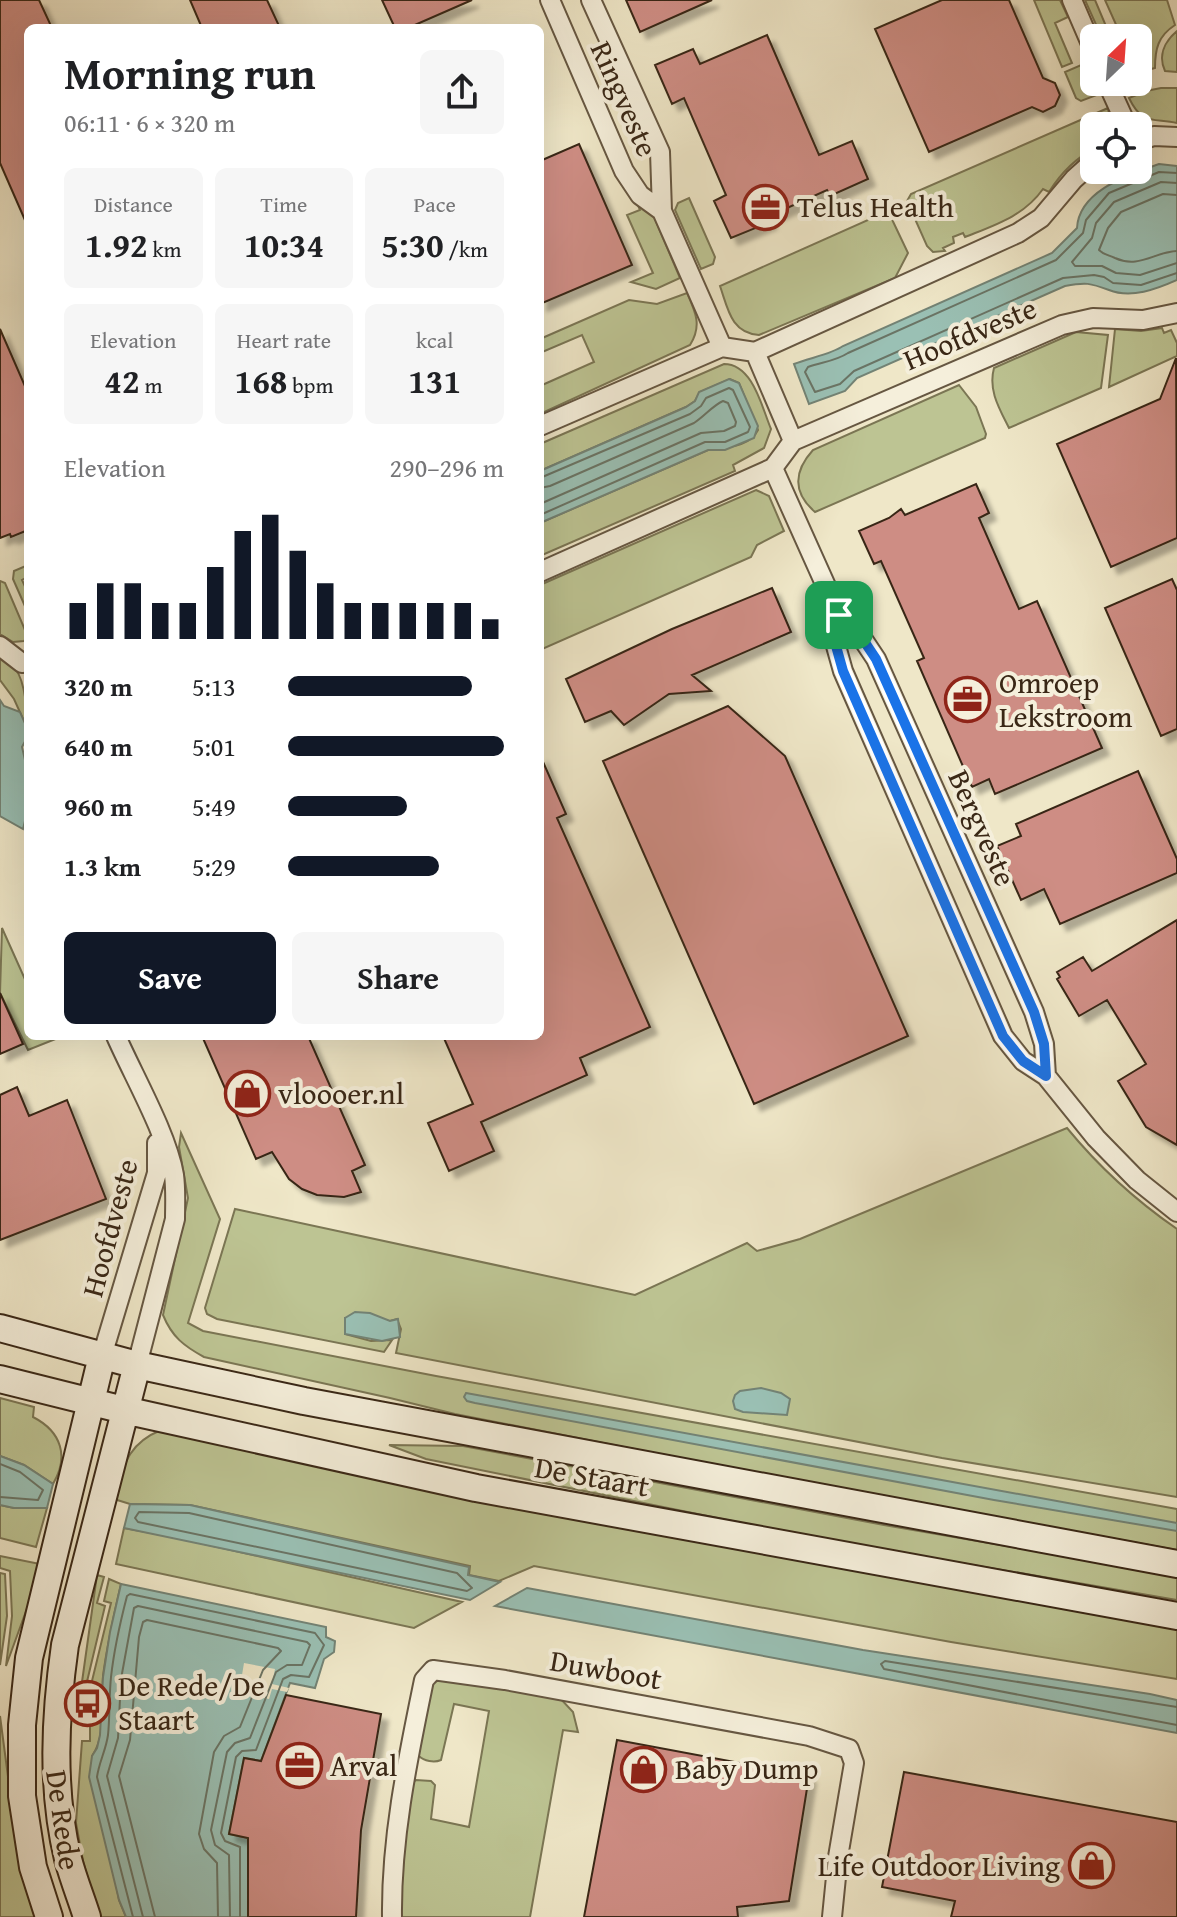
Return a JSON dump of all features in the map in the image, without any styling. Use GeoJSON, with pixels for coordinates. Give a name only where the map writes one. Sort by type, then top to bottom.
{"type":"FeatureCollection","features":[{"type":"Feature","properties":{"kind":"main road","name":"De Staart"},"geometry":{"type":"LineString","coordinates":[[0,1328],[137,1365],[304,1401],[1177,1564]]}},
{"type":"Feature","properties":{"kind":"main road","name":"De Rede"},"geometry":{"type":"LineString","coordinates":[[49,1917],[33,1867],[22,1796],[22,1725],[29,1658],[102,1356]]}},
{"type":"Feature","properties":{"kind":"main road","name":"De Rede"},"geometry":{"type":"LineString","coordinates":[[87,1917],[68,1858],[59,1798],[56,1730],[65,1645],[137,1365]]}},
{"type":"Feature","properties":{"kind":"main road","name":"De Staart"},"geometry":{"type":"LineString","coordinates":[[0,1379],[124,1410],[476,1488],[1177,1616]]}},
{"type":"Feature","properties":{"kind":"street","name":"Ringveste"},"geometry":{"type":"LineString","coordinates":[[550,0],[624,171],[640,195],[662,211]]}},
{"type":"Feature","properties":{"kind":"street","name":"Ringveste"},"geometry":{"type":"LineString","coordinates":[[591,0],[660,152],[662,211],[722,347]]}},
{"type":"Feature","properties":{"kind":"street"},"geometry":{"type":"LineString","coordinates":[[1072,0],[1082,24]]}},
{"type":"Feature","properties":{"kind":"street"},"geometry":{"type":"LineString","coordinates":[[1152,137],[1177,137]]}},
{"type":"Feature","properties":{"kind":"street"},"geometry":{"type":"LineString","coordinates":[[544,424],[722,347],[755,352],[1018,233],[1041,218],[1080,174]]}},
{"type":"Feature","properties":{"kind":"street","name":"Hoofdveste"},"geometry":{"type":"LineString","coordinates":[[793,441],[1062,325],[1093,318],[1143,320],[1177,313]]}},
{"type":"Feature","properties":{"kind":"street"},"geometry":{"type":"LineString","coordinates":[[544,570],[773,468],[793,441],[755,352]]}},
{"type":"Feature","properties":{"kind":"street","name":"Bergveste"},"geometry":{"type":"LineString","coordinates":[[773,468],[839,615],[860,635],[876,659],[1034,1012],[1044,1044],[1046,1076]]}},
{"type":"Feature","properties":{"kind":"street","name":"Bergveste"},"geometry":{"type":"LineString","coordinates":[[839,615],[836,646],[843,671],[1003,1036],[1023,1061],[1046,1076],[1106,1149],[1137,1180],[1177,1212]]}},
{"type":"Feature","properties":{"kind":"street"},"geometry":{"type":"LineString","coordinates":[[0,646],[24,664]]}},
{"type":"Feature","properties":{"kind":"street","name":"Hoofdveste"},"geometry":{"type":"LineString","coordinates":[[118,1040],[151,1113],[174,1175],[175,1219],[137,1365]]}},
{"type":"Feature","properties":{"kind":"street","name":"Hoofdveste"},"geometry":{"type":"LineString","coordinates":[[102,1356],[157,1173],[158,1146],[151,1113]]}},
{"type":"Feature","properties":{"kind":"street","name":"Duwboot"},"geometry":{"type":"LineString","coordinates":[[392,1917],[391,1870],[406,1769],[424,1680],[433,1670],[505,1680],[809,1736],[849,1749],[854,1763],[838,1857],[832,1917]]}},
{"type":"Feature","properties":{"kind":"green space"},"geometry":{"type":"Polygon","coordinates":[[[1034,0],[1060,0],[1068,17],[1055,23],[1072,63],[1062,67],[1034,0]]]}},
{"type":"Feature","properties":{"kind":"green space"},"geometry":{"type":"Polygon","coordinates":[[[1085,0],[1095,0],[1105,24],[1096,24],[1085,0]]]}},
{"type":"Feature","properties":{"kind":"green space"},"geometry":{"type":"Polygon","coordinates":[[[1105,0],[1167,0],[1175,25],[1159,44],[1155,68],[1152,69],[1152,24],[1116,24],[1105,0]]]}},
{"type":"Feature","properties":{"kind":"green space"},"geometry":{"type":"Polygon","coordinates":[[[1177,31],[1177,72],[1165,71],[1162,60],[1164,50],[1177,31]]]}},
{"type":"Feature","properties":{"kind":"green space"},"geometry":{"type":"Polygon","coordinates":[[[1080,65],[1080,96],[1094,96],[1081,101],[1076,98],[1065,72],[1080,65]]]}},
{"type":"Feature","properties":{"kind":"green space"},"geometry":{"type":"Polygon","coordinates":[[[1177,88],[1177,123],[1152,119],[1152,112],[1137,112],[1129,98],[1152,96],[1152,90],[1177,88]]]}},
{"type":"Feature","properties":{"kind":"green space"},"geometry":{"type":"Polygon","coordinates":[[[1080,120],[1080,157],[1049,192],[1043,189],[1018,213],[998,224],[965,237],[963,233],[953,237],[954,243],[943,248],[945,251],[933,252],[927,246],[907,201],[911,194],[1080,120]]]}},
{"type":"Feature","properties":{"kind":"green space"},"geometry":{"type":"Polygon","coordinates":[[[689,198],[715,257],[713,264],[701,269],[675,210],[678,203],[689,198]]]}},
{"type":"Feature","properties":{"kind":"green space"},"geometry":{"type":"Polygon","coordinates":[[[637,203],[652,212],[680,278],[656,289],[631,282],[653,273],[627,215],[640,210],[637,203]]]}},
{"type":"Feature","properties":{"kind":"green space"},"geometry":{"type":"Polygon","coordinates":[[[888,211],[908,253],[895,278],[759,335],[736,325],[720,286],[888,211]]]}},
{"type":"Feature","properties":{"kind":"green space"},"geometry":{"type":"Polygon","coordinates":[[[687,293],[696,319],[696,332],[690,345],[544,412],[544,384],[594,362],[582,335],[544,351],[544,337],[629,300],[657,304],[687,293]]]}},
{"type":"Feature","properties":{"kind":"green space"},"geometry":{"type":"Polygon","coordinates":[[[1162,328],[1164,333],[1171,330],[1177,343],[1177,356],[1109,387],[1115,329],[1141,331],[1162,328]]]}},
{"type":"Feature","properties":{"kind":"green space"},"geometry":{"type":"Polygon","coordinates":[[[1076,332],[1108,335],[1101,388],[1009,428],[993,391],[994,368],[1076,332]]]}},
{"type":"Feature","properties":{"kind":"green space"},"geometry":{"type":"Polygon","coordinates":[[[724,364],[734,366],[749,379],[771,429],[764,448],[733,465],[735,471],[544,554],[544,521],[708,450],[743,443],[758,430],[739,383],[730,379],[700,392],[695,401],[686,407],[544,469],[544,442],[724,364]]]}},
{"type":"Feature","properties":{"kind":"green space"},"geometry":{"type":"Polygon","coordinates":[[[959,385],[976,407],[985,438],[815,512],[802,497],[799,474],[813,450],[959,385]]]}},
{"type":"Feature","properties":{"kind":"green space"},"geometry":{"type":"Polygon","coordinates":[[[756,490],[769,496],[784,531],[757,545],[751,557],[544,648],[544,583],[756,490]]]}},
{"type":"Feature","properties":{"kind":"green space"},"geometry":{"type":"Polygon","coordinates":[[[24,567],[24,604],[13,579],[14,571],[24,567]]]}},
{"type":"Feature","properties":{"kind":"green space"},"geometry":{"type":"Polygon","coordinates":[[[0,581],[5,583],[24,628],[24,641],[13,642],[0,634],[0,581]]]}},
{"type":"Feature","properties":{"kind":"green space"},"geometry":{"type":"Polygon","coordinates":[[[0,658],[13,666],[22,682],[24,721],[14,699],[0,680],[0,658]]]}},
{"type":"Feature","properties":{"kind":"green space"},"geometry":{"type":"Polygon","coordinates":[[[2,928],[24,977],[24,1040],[53,1040],[28,1050],[0,993],[2,928]]]}},
{"type":"Feature","properties":{"kind":"green space"},"geometry":{"type":"Polygon","coordinates":[[[1067,1128],[1118,1182],[1177,1229],[1177,1497],[942,1458],[396,1353],[401,1329],[397,1319],[345,1318],[345,1334],[371,1341],[392,1340],[384,1352],[217,1319],[207,1314],[205,1308],[235,1209],[635,1295],[747,1243],[757,1251],[800,1239],[1067,1128]]]}},
{"type":"Feature","properties":{"kind":"green space"},"geometry":{"type":"Polygon","coordinates":[[[181,1133],[220,1219],[188,1323],[203,1331],[1177,1509],[1177,1550],[812,1484],[455,1414],[204,1357],[179,1340],[163,1315],[188,1198],[179,1147],[181,1133]]]}},
{"type":"Feature","properties":{"kind":"green space"},"geometry":{"type":"Polygon","coordinates":[[[0,1398],[34,1407],[33,1417],[51,1430],[56,1438],[60,1446],[61,1464],[53,1484],[24,1465],[0,1456],[0,1398]]]}},
{"type":"Feature","properties":{"kind":"green space"},"geometry":{"type":"Polygon","coordinates":[[[161,1430],[1177,1624],[1177,1679],[951,1642],[534,1566],[499,1581],[469,1575],[470,1566],[190,1505],[130,1504],[114,1499],[128,1457],[141,1442],[161,1430]]]}},
{"type":"Feature","properties":{"kind":"green space"},"geometry":{"type":"Polygon","coordinates":[[[389,1445],[463,1446],[884,1525],[1177,1575],[1177,1600],[816,1538],[426,1459],[389,1445]]]}},
{"type":"Feature","properties":{"kind":"green space"},"geometry":{"type":"Polygon","coordinates":[[[0,1505],[47,1508],[36,1547],[0,1538],[0,1505]]]}},
{"type":"Feature","properties":{"kind":"green space"},"geometry":{"type":"Polygon","coordinates":[[[124,1528],[462,1602],[414,1628],[116,1564],[124,1528]]]}},
{"type":"Feature","properties":{"kind":"green space"},"geometry":{"type":"Polygon","coordinates":[[[0,1556],[40,1564],[6,1666],[12,1616],[10,1571],[0,1568],[0,1556]]]}},
{"type":"Feature","properties":{"kind":"green space"},"geometry":{"type":"Polygon","coordinates":[[[0,1573],[5,1574],[7,1616],[0,1665],[0,1573]]]}},
{"type":"Feature","properties":{"kind":"green space"},"geometry":{"type":"Polygon","coordinates":[[[97,1575],[104,1577],[97,1603],[105,1606],[85,1690],[81,1689],[97,1575]]]}},
{"type":"Feature","properties":{"kind":"green space"},"geometry":{"type":"Polygon","coordinates":[[[109,1579],[121,1584],[103,1676],[102,1728],[92,1756],[119,1900],[126,1917],[99,1917],[76,1823],[82,1741],[90,1741],[90,1689],[111,1603],[104,1601],[109,1579]]]}},
{"type":"Feature","properties":{"kind":"green space"},"geometry":{"type":"Polygon","coordinates":[[[440,1679],[558,1696],[573,1712],[578,1732],[563,1730],[530,1917],[400,1917],[401,1870],[411,1784],[416,1780],[431,1781],[435,1785],[431,1819],[469,1827],[489,1711],[454,1704],[441,1760],[421,1758],[419,1748],[431,1685],[440,1679]]]}},
{"type":"Feature","properties":{"kind":"green space"},"geometry":{"type":"Polygon","coordinates":[[[0,1716],[14,1822],[37,1917],[0,1917],[0,1716]]]}},
{"type":"Feature","properties":{"kind":"water"},"geometry":{"type":"Polygon","coordinates":[[[1159,164],[1177,166],[1177,280],[1126,294],[1088,284],[1065,286],[857,378],[845,391],[809,404],[794,364],[833,351],[1052,253],[1077,228],[1086,204],[1096,194],[1111,184],[1152,184],[1152,167],[1159,164]]]}},
{"type":"Feature","properties":{"kind":"water"},"geometry":{"type":"Polygon","coordinates":[[[729,379],[739,383],[758,426],[754,438],[725,450],[708,450],[544,521],[544,469],[686,407],[695,401],[699,392],[729,379]]]}},
{"type":"Feature","properties":{"kind":"water"},"geometry":{"type":"Polygon","coordinates":[[[0,700],[4,706],[20,712],[24,721],[23,829],[0,816],[0,700]]]}},
{"type":"Feature","properties":{"kind":"water"},"geometry":{"type":"Polygon","coordinates":[[[355,1312],[370,1313],[390,1321],[398,1319],[400,1337],[382,1341],[345,1334],[345,1318],[355,1312]]]}},
{"type":"Feature","properties":{"kind":"water"},"geometry":{"type":"Polygon","coordinates":[[[761,1388],[781,1393],[790,1399],[787,1415],[735,1409],[735,1395],[740,1391],[761,1388]]]}},
{"type":"Feature","properties":{"kind":"water"},"geometry":{"type":"Polygon","coordinates":[[[466,1393],[1177,1523],[1177,1531],[475,1403],[467,1401],[464,1397],[466,1393]]]}},
{"type":"Feature","properties":{"kind":"water"},"geometry":{"type":"Polygon","coordinates":[[[0,1456],[24,1465],[53,1484],[47,1508],[0,1505],[0,1456]]]}},
{"type":"Feature","properties":{"kind":"water"},"geometry":{"type":"Polygon","coordinates":[[[130,1504],[190,1505],[469,1567],[468,1575],[500,1582],[470,1600],[124,1528],[130,1504]]]}},
{"type":"Feature","properties":{"kind":"water"},"geometry":{"type":"Polygon","coordinates":[[[121,1584],[326,1627],[326,1637],[335,1641],[334,1652],[324,1659],[315,1688],[290,1683],[261,1761],[244,1758],[229,1834],[248,1838],[248,1917],[126,1917],[119,1900],[89,1777],[92,1756],[100,1735],[103,1677],[121,1584]]]}},
{"type":"Feature","properties":{"kind":"water"},"geometry":{"type":"Polygon","coordinates":[[[527,1588],[863,1650],[1177,1700],[1177,1733],[495,1606],[527,1588]]]}},
{"type":"Feature","properties":{"kind":"pier"},"geometry":{"type":"Polygon","coordinates":[[[244,1663],[275,1669],[272,1684],[289,1688],[287,1692],[272,1689],[269,1699],[239,1693],[244,1663]]]}},
{"type":"Feature","properties":{"kind":"building"},"geometry":{"type":"Polygon","coordinates":[[[0,0],[39,0],[50,24],[24,24],[24,218],[0,163],[0,0]]]}},
{"type":"Feature","properties":{"kind":"building"},"geometry":{"type":"Polygon","coordinates":[[[190,0],[267,0],[278,24],[200,24],[190,0]]]}},
{"type":"Feature","properties":{"kind":"building"},"geometry":{"type":"Polygon","coordinates":[[[382,0],[472,0],[417,24],[393,24],[382,0]]]}},
{"type":"Feature","properties":{"kind":"building"},"geometry":{"type":"Polygon","coordinates":[[[626,0],[712,0],[640,32],[626,0]]]}},
{"type":"Feature","properties":{"kind":"building"},"geometry":{"type":"Polygon","coordinates":[[[942,0],[1009,0],[1043,78],[1055,83],[1060,95],[1055,106],[1043,112],[1032,107],[929,152],[875,29],[942,0]]]}},
{"type":"Feature","properties":{"kind":"building"},"geometry":{"type":"Polygon","coordinates":[[[767,35],[819,155],[852,141],[868,179],[830,196],[827,190],[767,217],[770,222],[731,238],[714,201],[726,195],[684,98],[672,104],[655,65],[693,49],[700,64],[767,35]]]}},
{"type":"Feature","properties":{"kind":"building"},"geometry":{"type":"Polygon","coordinates":[[[579,144],[632,265],[544,302],[544,159],[579,144]]]}},
{"type":"Feature","properties":{"kind":"building"},"geometry":{"type":"Polygon","coordinates":[[[0,329],[24,384],[24,532],[0,538],[0,329]]]}},
{"type":"Feature","properties":{"kind":"building"},"geometry":{"type":"Polygon","coordinates":[[[1176,358],[1177,538],[1111,567],[1057,444],[1160,399],[1176,358]]]}},
{"type":"Feature","properties":{"kind":"building"},"geometry":{"type":"Polygon","coordinates":[[[976,484],[989,513],[979,518],[1019,609],[1037,601],[1102,748],[995,794],[989,779],[972,787],[917,661],[924,658],[881,561],[874,564],[859,531],[889,518],[901,509],[905,515],[976,484]]]}},
{"type":"Feature","properties":{"kind":"building"},"geometry":{"type":"Polygon","coordinates":[[[1172,579],[1177,590],[1177,729],[1161,736],[1105,608],[1172,579]]]}},
{"type":"Feature","properties":{"kind":"building"},"geometry":{"type":"Polygon","coordinates":[[[772,588],[791,632],[692,675],[711,691],[669,694],[624,725],[611,711],[585,722],[566,679],[672,629],[772,588]]]}},
{"type":"Feature","properties":{"kind":"building"},"geometry":{"type":"Polygon","coordinates":[[[728,706],[785,756],[908,1036],[754,1104],[603,761],[728,706]]]}},
{"type":"Feature","properties":{"kind":"building"},"geometry":{"type":"Polygon","coordinates":[[[544,764],[566,814],[557,818],[650,1027],[580,1058],[587,1075],[481,1122],[494,1151],[449,1171],[428,1123],[473,1104],[445,1040],[544,1040],[544,764]]]}},
{"type":"Feature","properties":{"kind":"building"},"geometry":{"type":"Polygon","coordinates":[[[1138,771],[1177,859],[1177,873],[1060,924],[1044,889],[1021,900],[997,846],[1021,836],[1016,824],[1138,771]]]}},
{"type":"Feature","properties":{"kind":"building"},"geometry":{"type":"Polygon","coordinates":[[[1177,920],[1177,1145],[1146,1127],[1118,1081],[1146,1064],[1107,1000],[1079,1016],[1057,979],[1060,977],[1057,972],[1083,957],[1092,971],[1177,920]]]}},
{"type":"Feature","properties":{"kind":"building"},"geometry":{"type":"Polygon","coordinates":[[[0,993],[23,1044],[0,1054],[0,993]]]}},
{"type":"Feature","properties":{"kind":"building"},"geometry":{"type":"Polygon","coordinates":[[[204,1040],[310,1040],[365,1165],[352,1171],[361,1192],[344,1197],[317,1195],[289,1179],[272,1152],[256,1159],[204,1040]]]}},
{"type":"Feature","properties":{"kind":"building"},"geometry":{"type":"Polygon","coordinates":[[[17,1087],[29,1116],[67,1100],[106,1199],[0,1240],[0,1095],[17,1087]]]}},
{"type":"Feature","properties":{"kind":"building"},"geometry":{"type":"Polygon","coordinates":[[[286,1695],[381,1714],[361,1830],[356,1917],[248,1917],[248,1838],[229,1834],[244,1758],[261,1761],[286,1695]]]}},
{"type":"Feature","properties":{"kind":"building"},"geometry":{"type":"Polygon","coordinates":[[[617,1740],[809,1776],[789,1901],[737,1907],[738,1917],[584,1917],[617,1740]]]}},
{"type":"Feature","properties":{"kind":"building"},"geometry":{"type":"Polygon","coordinates":[[[904,1772],[1177,1822],[1177,1917],[951,1917],[955,1901],[882,1887],[904,1772]]]}},
{"type":"Feature","properties":{"kind":"place","name":"Telus Health"},"geometry":{"type":"Point","coordinates":[766,207]}},
{"type":"Feature","properties":{"kind":"place","name":"Omroep Lekstroom"},"geometry":{"type":"Point","coordinates":[968,700]}},
{"type":"Feature","properties":{"kind":"place","name":"vloooer.nl"},"geometry":{"type":"Point","coordinates":[247,1094]}},
{"type":"Feature","properties":{"kind":"place","name":"De Rede/De Staart"},"geometry":{"type":"Point","coordinates":[87,1703]}},
{"type":"Feature","properties":{"kind":"place","name":"Arval"},"geometry":{"type":"Point","coordinates":[299,1766]}},
{"type":"Feature","properties":{"kind":"place","name":"Baby Dump"},"geometry":{"type":"Point","coordinates":[644,1769]}},
{"type":"Feature","properties":{"kind":"place","name":"Life Outdoor Living"},"geometry":{"type":"Point","coordinates":[1091,1866]}},
{"type":"Feature","properties":{"kind":"route"},"geometry":{"type":"LineString","coordinates":[[839,615],[860,635],[876,659],[1034,1012],[1044,1044],[1046,1076],[1023,1061],[1003,1036],[843,671],[836,646],[839,615]]}}]}
